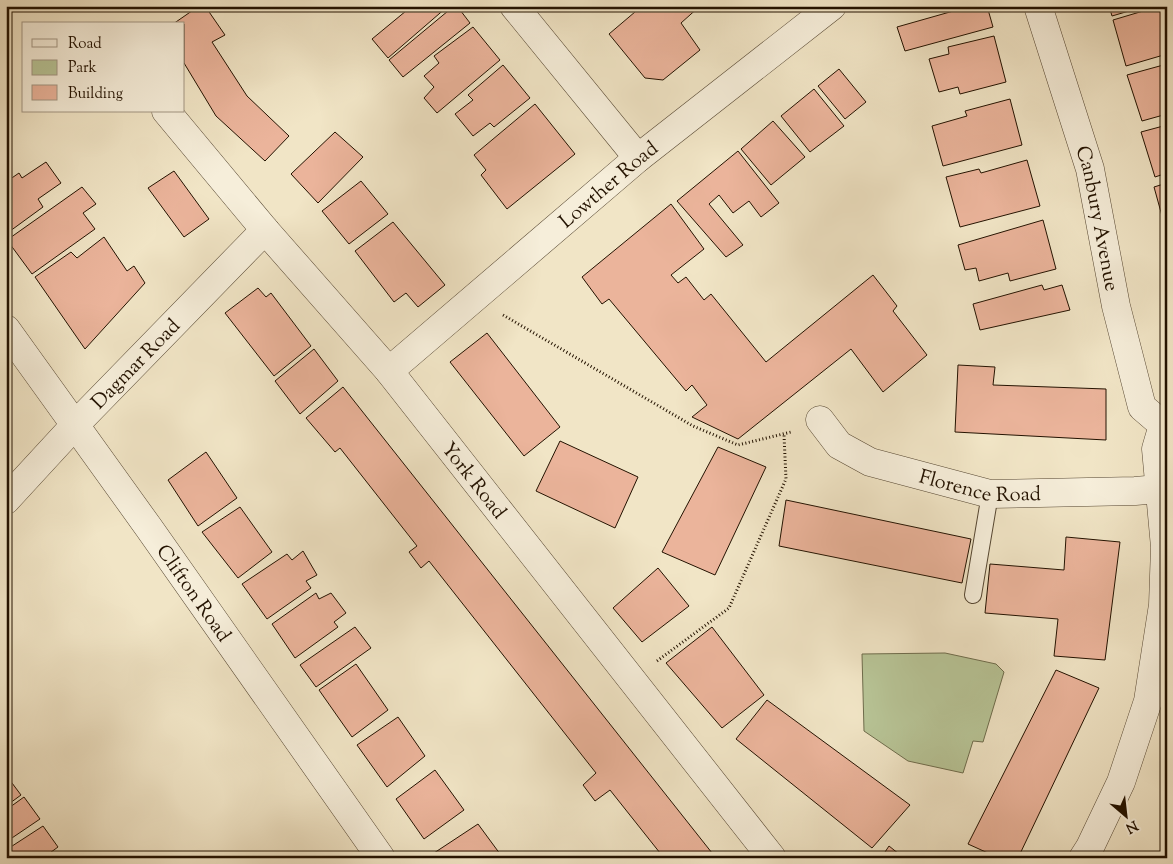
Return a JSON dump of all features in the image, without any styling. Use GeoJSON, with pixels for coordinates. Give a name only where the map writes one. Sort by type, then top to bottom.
{"type":"FeatureCollection","features":[{"type":"Feature","properties":{"kind":"street"},"geometry":{"type":"LineString","coordinates":[[514,6],[638,158]]}},
{"type":"Feature","properties":{"kind":"street","name":"Lowther Road"},"geometry":{"type":"LineString","coordinates":[[389,371],[638,158],[832,6]]}},
{"type":"Feature","properties":{"kind":"street","name":"Canbury Avenue"},"geometry":{"type":"LineString","coordinates":[[1038,6],[1090,168],[1116,306],[1142,408],[1165,423]]}},
{"type":"Feature","properties":{"kind":"street","name":"York Road"},"geometry":{"type":"LineString","coordinates":[[167,112],[265,230],[389,371],[772,858]]}},
{"type":"Feature","properties":{"kind":"street","name":"Dagmar Road"},"geometry":{"type":"LineString","coordinates":[[6,500],[75,425],[265,230]]}},
{"type":"Feature","properties":{"kind":"street","name":"Clifton Road"},"geometry":{"type":"LineString","coordinates":[[6,329],[381,858]]}},
{"type":"Feature","properties":{"kind":"street","name":"Florence Road"},"geometry":{"type":"LineString","coordinates":[[820,420],[839,445],[870,462],[990,494],[1160,489]]}},
{"type":"Feature","properties":{"kind":"street"},"geometry":{"type":"LineString","coordinates":[[1083,858],[1121,782],[1148,701],[1163,605],[1165,548],[1156,449],[1165,423]]}},
{"type":"Feature","properties":{"kind":"lane"},"geometry":{"type":"LineString","coordinates":[[973,595],[990,494]]}},
{"type":"Feature","properties":{"kind":"path"},"geometry":{"type":"LineString","coordinates":[[474,299],[693,426],[738,445],[784,435],[820,420]]}},
{"type":"Feature","properties":{"kind":"path"},"geometry":{"type":"LineString","coordinates":[[632,679],[729,608],[786,479],[784,435]]}},
{"type":"Feature","properties":{"kind":"green space"},"geometry":{"type":"Polygon","coordinates":[[[945,653],[996,664],[1004,672],[983,742],[973,741],[963,773],[908,761],[864,731],[862,654],[945,653]]]}},
{"type":"Feature","properties":{"kind":"building"},"geometry":{"type":"Polygon","coordinates":[[[199,6],[205,6],[225,35],[212,42],[247,96],[289,136],[265,161],[216,116],[185,65],[185,22],[176,22],[199,6]]]}},
{"type":"Feature","properties":{"kind":"building"},"geometry":{"type":"Polygon","coordinates":[[[412,6],[447,7],[388,58],[372,39],[412,6]]]}},
{"type":"Feature","properties":{"kind":"building"},"geometry":{"type":"Polygon","coordinates":[[[454,6],[457,6],[470,23],[403,77],[389,60],[454,6]]]}},
{"type":"Feature","properties":{"kind":"building"},"geometry":{"type":"Polygon","coordinates":[[[642,6],[700,6],[681,23],[700,50],[663,80],[645,78],[609,34],[642,6]]]}},
{"type":"Feature","properties":{"kind":"building"},"geometry":{"type":"Polygon","coordinates":[[[971,6],[987,6],[993,27],[905,51],[897,27],[971,6]]]}},
{"type":"Feature","properties":{"kind":"building"},"geometry":{"type":"Polygon","coordinates":[[[1109,6],[1146,6],[1112,16],[1109,6]]]}},
{"type":"Feature","properties":{"kind":"building"},"geometry":{"type":"Polygon","coordinates":[[[1160,6],[1167,6],[1167,54],[1126,66],[1113,20],[1160,6]]]}},
{"type":"Feature","properties":{"kind":"building"},"geometry":{"type":"Polygon","coordinates":[[[473,27],[500,60],[437,113],[424,98],[434,87],[424,76],[439,63],[434,56],[473,27]]]}},
{"type":"Feature","properties":{"kind":"building"},"geometry":{"type":"Polygon","coordinates":[[[994,36],[1006,82],[960,94],[958,87],[939,92],[929,59],[949,54],[948,47],[994,36]]]}},
{"type":"Feature","properties":{"kind":"building"},"geometry":{"type":"Polygon","coordinates":[[[1167,64],[1167,114],[1142,121],[1127,75],[1167,64]]]}},
{"type":"Feature","properties":{"kind":"building"},"geometry":{"type":"Polygon","coordinates":[[[503,65],[530,98],[494,127],[490,123],[473,136],[455,114],[473,100],[468,95],[503,65]]]}},
{"type":"Feature","properties":{"kind":"building"},"geometry":{"type":"Polygon","coordinates":[[[839,69],[866,102],[845,119],[818,86],[839,69]]]}},
{"type":"Feature","properties":{"kind":"building"},"geometry":{"type":"Polygon","coordinates":[[[814,89],[844,126],[810,152],[781,116],[814,89]]]}},
{"type":"Feature","properties":{"kind":"building"},"geometry":{"type":"Polygon","coordinates":[[[1010,99],[1022,145],[943,166],[932,126],[967,116],[965,111],[1010,99]]]}},
{"type":"Feature","properties":{"kind":"building"},"geometry":{"type":"Polygon","coordinates":[[[535,104],[575,154],[507,209],[481,175],[486,170],[474,155],[535,104]]]}},
{"type":"Feature","properties":{"kind":"building"},"geometry":{"type":"Polygon","coordinates":[[[773,121],[805,157],[771,185],[741,149],[773,121]]]}},
{"type":"Feature","properties":{"kind":"building"},"geometry":{"type":"Polygon","coordinates":[[[1167,125],[1167,173],[1155,177],[1141,132],[1167,125]]]}},
{"type":"Feature","properties":{"kind":"building"},"geometry":{"type":"Polygon","coordinates":[[[335,132],[363,157],[318,203],[291,174],[335,132]]]}},
{"type":"Feature","properties":{"kind":"building"},"geometry":{"type":"Polygon","coordinates":[[[738,151],[779,203],[761,217],[749,201],[733,213],[719,195],[709,204],[743,245],[726,257],[677,201],[738,151]]]}},
{"type":"Feature","properties":{"kind":"building"},"geometry":{"type":"Polygon","coordinates":[[[1027,160],[1040,206],[960,227],[946,177],[979,169],[981,173],[1027,160]]]}},
{"type":"Feature","properties":{"kind":"building"},"geometry":{"type":"Polygon","coordinates":[[[46,162],[61,183],[38,199],[43,207],[6,234],[6,182],[19,173],[22,178],[46,162]]]}},
{"type":"Feature","properties":{"kind":"building"},"geometry":{"type":"Polygon","coordinates":[[[174,171],[209,219],[184,237],[148,188],[174,171]]]}},
{"type":"Feature","properties":{"kind":"building"},"geometry":{"type":"Polygon","coordinates":[[[361,181],[388,214],[349,244],[322,211],[361,181]]]}},
{"type":"Feature","properties":{"kind":"building"},"geometry":{"type":"Polygon","coordinates":[[[1167,183],[1167,234],[1154,187],[1167,183]]]}},
{"type":"Feature","properties":{"kind":"building"},"geometry":{"type":"Polygon","coordinates":[[[82,187],[96,204],[83,213],[95,229],[32,274],[7,240],[82,187]]]}},
{"type":"Feature","properties":{"kind":"building"},"geometry":{"type":"Polygon","coordinates":[[[671,204],[704,249],[671,275],[678,283],[686,277],[704,300],[711,294],[766,362],[873,275],[897,306],[893,311],[927,355],[883,392],[851,349],[738,439],[692,417],[707,405],[692,385],[686,391],[609,299],[602,304],[582,277],[671,204]]]}},
{"type":"Feature","properties":{"kind":"building"},"geometry":{"type":"Polygon","coordinates":[[[1043,220],[1056,269],[1010,281],[1008,273],[979,281],[976,268],[965,270],[958,245],[1043,220]]]}},
{"type":"Feature","properties":{"kind":"building"},"geometry":{"type":"Polygon","coordinates":[[[393,222],[445,285],[418,307],[406,293],[394,302],[355,251],[393,222]]]}},
{"type":"Feature","properties":{"kind":"building"},"geometry":{"type":"Polygon","coordinates":[[[104,237],[127,271],[134,266],[145,283],[85,349],[35,277],[71,252],[77,258],[104,237]]]}},
{"type":"Feature","properties":{"kind":"building"},"geometry":{"type":"Polygon","coordinates":[[[1042,285],[1044,290],[1062,285],[1070,310],[980,330],[973,304],[1042,285]]]}},
{"type":"Feature","properties":{"kind":"building"},"geometry":{"type":"Polygon","coordinates":[[[258,288],[266,297],[271,293],[311,346],[274,376],[225,313],[258,288]]]}},
{"type":"Feature","properties":{"kind":"building"},"geometry":{"type":"Polygon","coordinates":[[[487,333],[560,427],[524,456],[450,362],[487,333]]]}},
{"type":"Feature","properties":{"kind":"building"},"geometry":{"type":"Polygon","coordinates":[[[314,349],[338,381],[300,414],[275,381],[314,349]]]}},
{"type":"Feature","properties":{"kind":"building"},"geometry":{"type":"Polygon","coordinates":[[[958,365],[995,367],[993,385],[1106,389],[1106,440],[955,432],[958,365]]]}},
{"type":"Feature","properties":{"kind":"building"},"geometry":{"type":"Polygon","coordinates":[[[343,387],[716,858],[664,858],[610,790],[595,801],[583,785],[596,773],[429,561],[421,568],[409,552],[417,546],[340,448],[335,452],[306,418],[343,387]]]}},
{"type":"Feature","properties":{"kind":"building"},"geometry":{"type":"Polygon","coordinates":[[[560,441],[638,477],[615,528],[536,491],[560,441]]]}},
{"type":"Feature","properties":{"kind":"building"},"geometry":{"type":"Polygon","coordinates":[[[718,447],[766,467],[715,575],[662,552],[718,447]]]}},
{"type":"Feature","properties":{"kind":"building"},"geometry":{"type":"Polygon","coordinates":[[[206,452],[237,498],[198,526],[168,480],[206,452]]]}},
{"type":"Feature","properties":{"kind":"building"},"geometry":{"type":"Polygon","coordinates":[[[786,500],[971,539],[962,583],[779,546],[786,500]]]}},
{"type":"Feature","properties":{"kind":"building"},"geometry":{"type":"Polygon","coordinates":[[[240,507],[272,552],[238,578],[202,532],[240,507]]]}},
{"type":"Feature","properties":{"kind":"building"},"geometry":{"type":"Polygon","coordinates":[[[1066,537],[1120,542],[1105,660],[1054,656],[1058,619],[985,613],[990,564],[1064,570],[1066,537]]]}},
{"type":"Feature","properties":{"kind":"building"},"geometry":{"type":"Polygon","coordinates":[[[303,551],[317,575],[306,581],[311,588],[267,619],[242,584],[287,554],[292,560],[303,551]]]}},
{"type":"Feature","properties":{"kind":"building"},"geometry":{"type":"Polygon","coordinates":[[[658,568],[689,606],[642,642],[613,608],[658,568]]]}},
{"type":"Feature","properties":{"kind":"building"},"geometry":{"type":"Polygon","coordinates":[[[316,593],[319,599],[331,593],[346,613],[334,622],[338,627],[295,658],[272,624],[316,593]]]}},
{"type":"Feature","properties":{"kind":"building"},"geometry":{"type":"Polygon","coordinates":[[[355,627],[371,648],[316,687],[300,665],[355,627]]]}},
{"type":"Feature","properties":{"kind":"building"},"geometry":{"type":"Polygon","coordinates":[[[712,627],[764,695],[722,728],[666,663],[712,627]]]}},
{"type":"Feature","properties":{"kind":"building"},"geometry":{"type":"Polygon","coordinates":[[[356,664],[388,710],[352,737],[319,690],[356,664]]]}},
{"type":"Feature","properties":{"kind":"building"},"geometry":{"type":"Polygon","coordinates":[[[1056,670],[1099,688],[1018,858],[999,858],[968,844],[1056,670]]]}},
{"type":"Feature","properties":{"kind":"building"},"geometry":{"type":"Polygon","coordinates":[[[767,700],[910,805],[872,848],[736,739],[767,700]]]}},
{"type":"Feature","properties":{"kind":"building"},"geometry":{"type":"Polygon","coordinates":[[[398,717],[425,756],[387,787],[357,745],[398,717]]]}},
{"type":"Feature","properties":{"kind":"building"},"geometry":{"type":"Polygon","coordinates":[[[435,770],[464,810],[424,839],[396,799],[435,770]]]}},
{"type":"Feature","properties":{"kind":"building"},"geometry":{"type":"Polygon","coordinates":[[[6,775],[21,795],[6,806],[6,775]]]}},
{"type":"Feature","properties":{"kind":"building"},"geometry":{"type":"Polygon","coordinates":[[[24,797],[40,819],[6,842],[6,810],[24,797]]]}},
{"type":"Feature","properties":{"kind":"building"},"geometry":{"type":"Polygon","coordinates":[[[478,824],[503,858],[437,858],[434,853],[478,824]]]}},
{"type":"Feature","properties":{"kind":"building"},"geometry":{"type":"Polygon","coordinates":[[[43,826],[58,847],[43,858],[6,858],[6,850],[43,826]]]}},
{"type":"Feature","properties":{"kind":"building"},"geometry":{"type":"Polygon","coordinates":[[[889,846],[904,858],[881,858],[889,846]]]}}]}
